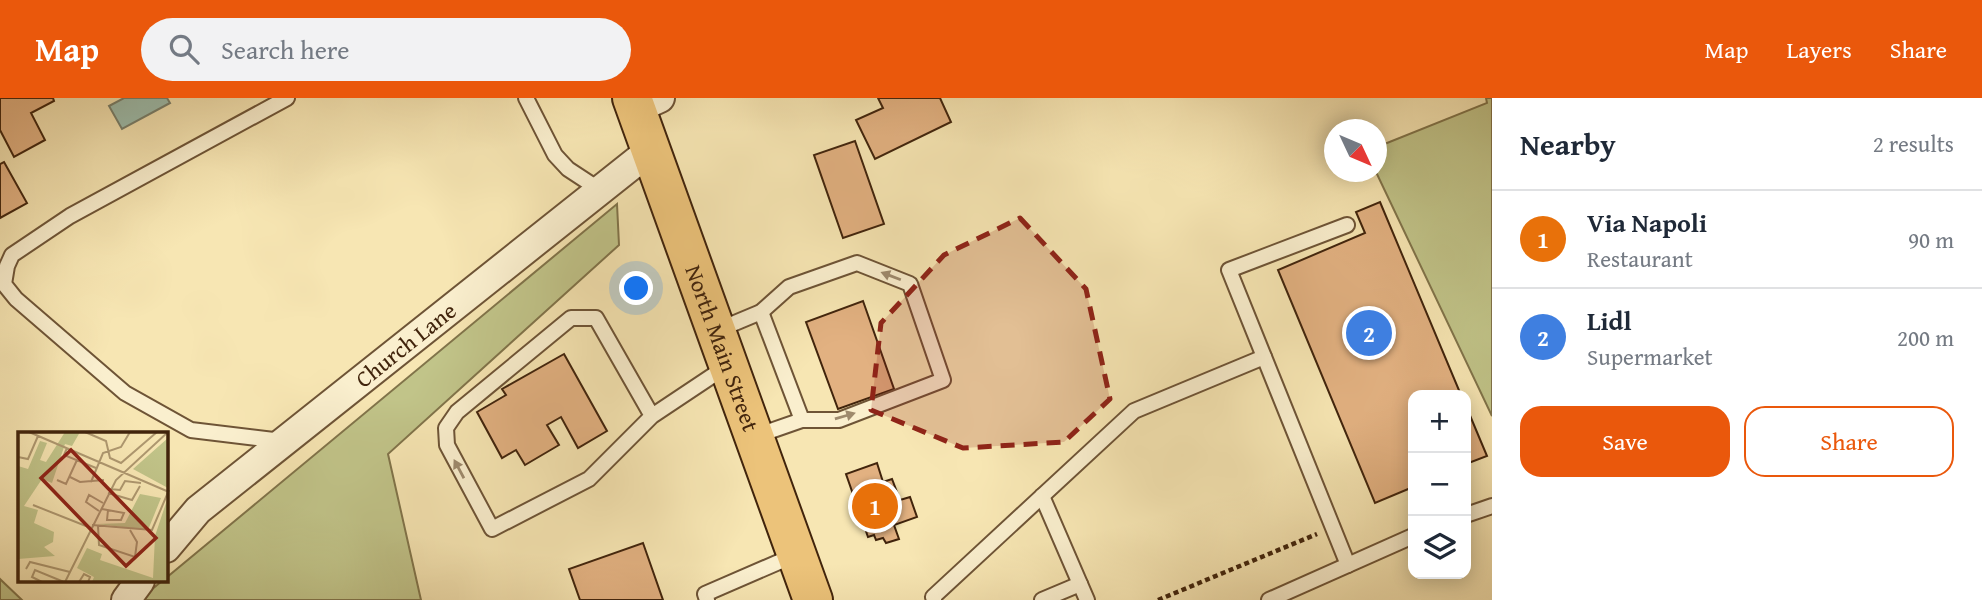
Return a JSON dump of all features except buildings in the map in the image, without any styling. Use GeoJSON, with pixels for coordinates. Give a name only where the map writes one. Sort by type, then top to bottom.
{"type":"FeatureCollection","features":[{"type":"Feature","properties":{"kind":"highway","name":"North Main Street"},"geometry":{"type":"LineString","coordinates":[[643,102],[652,149],[813,600]]}},
{"type":"Feature","properties":{"kind":"street","name":"Church Lane"},"geometry":{"type":"LineString","coordinates":[[168,546],[198,510],[652,149]]}},
{"type":"Feature","properties":{"kind":"street"},"geometry":{"type":"LineString","coordinates":[[126,600],[138,582]]}},
{"type":"Feature","properties":{"kind":"lane"},"geometry":{"type":"LineString","coordinates":[[284,441],[191,430],[125,394],[16,299],[4,284],[7,265],[12,255],[70,216],[287,98]]}},
{"type":"Feature","properties":{"kind":"lane"},"geometry":{"type":"LineString","coordinates":[[526,98],[555,155],[568,169],[600,190]]}},
{"type":"Feature","properties":{"kind":"lane"},"geometry":{"type":"LineString","coordinates":[[1347,225],[1230,270],[1348,565]]}},
{"type":"Feature","properties":{"kind":"lane"},"geometry":{"type":"LineString","coordinates":[[652,416],[596,318],[571,318],[457,412],[446,428],[447,445],[492,529],[589,479],[723,347],[789,287],[857,263],[910,284],[943,380],[839,420],[802,420],[755,437]]}},
{"type":"Feature","properties":{"kind":"lane"},"geometry":{"type":"LineString","coordinates":[[761,312],[802,420]]}},
{"type":"Feature","properties":{"kind":"lane"},"geometry":{"type":"LineString","coordinates":[[934,600],[933,597],[1133,411],[1264,357]]}},
{"type":"Feature","properties":{"kind":"lane"},"geometry":{"type":"LineString","coordinates":[[1042,496],[1087,600]]}},
{"type":"Feature","properties":{"kind":"lane"},"geometry":{"type":"LineString","coordinates":[[1471,513],[1492,506]]}},
{"type":"Feature","properties":{"kind":"lane"},"geometry":{"type":"LineString","coordinates":[[1269,600],[1408,538]]}},
{"type":"Feature","properties":{"kind":"lane"},"geometry":{"type":"LineString","coordinates":[[707,600],[705,594],[798,554]]}},
{"type":"Feature","properties":{"kind":"lane"},"geometry":{"type":"LineString","coordinates":[[1042,600],[1080,584]]}},
{"type":"Feature","properties":{"kind":"path"},"geometry":{"type":"LineString","coordinates":[[1158,600],[1321,532]]}},
{"type":"Feature","properties":{"kind":"highlighted area"},"geometry":{"type":"Polygon","coordinates":[[[1020,218],[1086,289],[1110,399],[1064,442],[963,448],[871,410],[881,323],[944,255],[1020,218]]]}},
{"type":"Feature","properties":{"kind":"green space"},"geometry":{"type":"Polygon","coordinates":[[[1486,98],[1492,98],[1492,416],[1381,182],[1387,182],[1387,143],[1487,103],[1486,98]]]}},
{"type":"Feature","properties":{"kind":"green space"},"geometry":{"type":"Polygon","coordinates":[[[617,204],[619,245],[388,454],[421,600],[139,600],[161,582],[168,582],[168,576],[617,204]]]}},
{"type":"Feature","properties":{"kind":"green space"},"geometry":{"type":"Polygon","coordinates":[[[0,579],[22,600],[0,600],[0,579]]]}},
{"type":"Feature","properties":{"kind":"shaded area"},"geometry":{"type":"Polygon","coordinates":[[[124,98],[167,98],[170,103],[122,129],[109,106],[124,98]]]}},
{"type":"Feature","properties":{"kind":"place","name":"Lidl"},"geometry":{"type":"Point","coordinates":[1369,333]}},
{"type":"Feature","properties":{"kind":"place","name":"Via Napoli"},"geometry":{"type":"Point","coordinates":[875,506]}}]}
